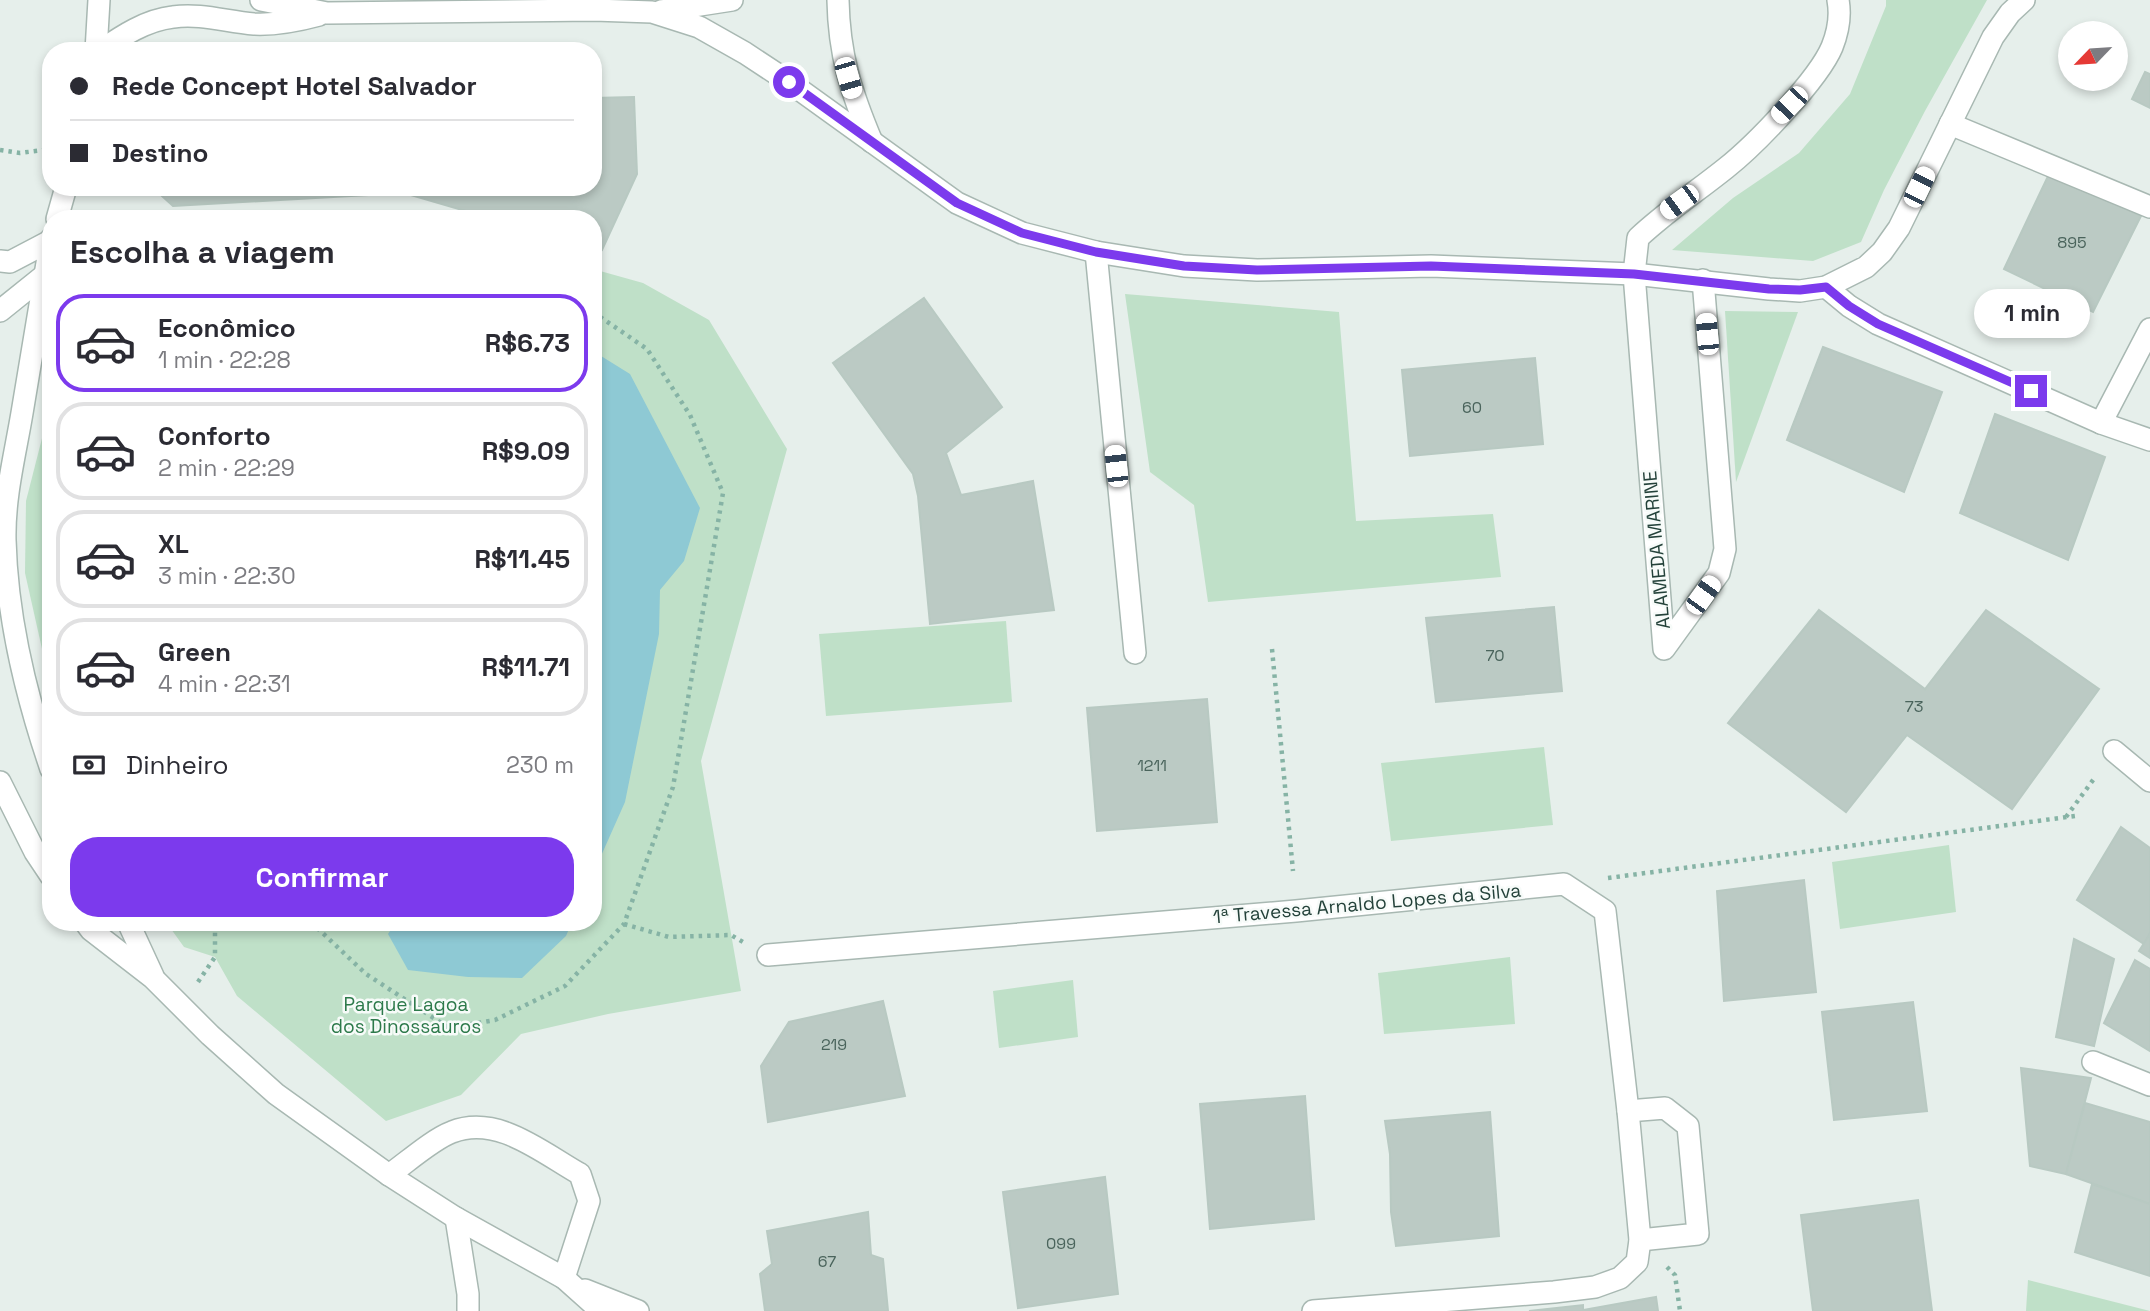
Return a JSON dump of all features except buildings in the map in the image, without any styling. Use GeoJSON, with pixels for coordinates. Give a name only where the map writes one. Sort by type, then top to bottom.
{"type":"FeatureCollection","features":[{"type":"Feature","properties":{"kind":"street"},"geometry":{"type":"LineString","coordinates":[[98,42],[99,0]]}},
{"type":"Feature","properties":{"kind":"street"},"geometry":{"type":"LineString","coordinates":[[261,0],[327,13]]}},
{"type":"Feature","properties":{"kind":"street"},"geometry":{"type":"LineString","coordinates":[[114,42],[149,23],[194,15],[252,24],[274,24],[327,13],[594,9],[652,12],[732,0]]}},
{"type":"Feature","properties":{"kind":"street"},"geometry":{"type":"LineString","coordinates":[[838,0],[842,55],[855,101],[872,142]]}},
{"type":"Feature","properties":{"kind":"street"},"geometry":{"type":"LineString","coordinates":[[1634,274],[1638,238],[1668,210],[1727,167],[1789,105],[1816,72],[1831,48],[1841,16],[1839,0]]}},
{"type":"Feature","properties":{"kind":"street"},"geometry":{"type":"LineString","coordinates":[[652,12],[699,27],[745,53],[957,203],[1022,233],[1096,252],[1184,266],[1257,270],[1431,266],[1634,274],[1800,290],[1826,287],[1866,267],[1882,252],[1899,228],[1993,37],[2010,13],[2024,0]]}},
{"type":"Feature","properties":{"kind":"street"},"geometry":{"type":"LineString","coordinates":[[1950,124],[2150,207]]}},
{"type":"Feature","properties":{"kind":"street"},"geometry":{"type":"LineString","coordinates":[[0,261],[10,262],[42,245]]}},
{"type":"Feature","properties":{"kind":"street"},"geometry":{"type":"LineString","coordinates":[[1096,252],[1135,653]]}},
{"type":"Feature","properties":{"kind":"street","name":"ALAMEDA MARINE"},"geometry":{"type":"LineString","coordinates":[[1634,274],[1664,649],[1719,573],[1725,549],[1703,280]]}},
{"type":"Feature","properties":{"kind":"street"},"geometry":{"type":"LineString","coordinates":[[0,311],[42,277]]}},
{"type":"Feature","properties":{"kind":"street"},"geometry":{"type":"LineString","coordinates":[[1826,287],[1849,306],[1878,324],[2101,422],[2150,440]]}},
{"type":"Feature","properties":{"kind":"street"},"geometry":{"type":"LineString","coordinates":[[42,296],[9,482],[5,538],[9,601],[21,666],[42,743]]}},
{"type":"Feature","properties":{"kind":"street"},"geometry":{"type":"LineString","coordinates":[[2101,422],[2150,329]]}},
{"type":"Feature","properties":{"kind":"street"},"geometry":{"type":"LineString","coordinates":[[2113,751],[2150,780]]}},
{"type":"Feature","properties":{"kind":"street"},"geometry":{"type":"LineString","coordinates":[[0,782],[42,862]]}},
{"type":"Feature","properties":{"kind":"street"},"geometry":{"type":"LineString","coordinates":[[1313,1311],[1554,1293],[1595,1287],[1620,1278],[1637,1262],[1640,1240],[1605,911],[1564,884]]}},
{"type":"Feature","properties":{"kind":"street","name":"1ª Travessa Arnaldo Lopes da Silva"},"geometry":{"type":"LineString","coordinates":[[768,956],[1296,911],[1564,884]]}},
{"type":"Feature","properties":{"kind":"street"},"geometry":{"type":"LineString","coordinates":[[92,931],[153,978],[210,1035],[276,1094],[390,1175],[456,1218],[568,1281],[638,1311]]}},
{"type":"Feature","properties":{"kind":"street"},"geometry":{"type":"LineString","coordinates":[[132,931],[153,978]]}},
{"type":"Feature","properties":{"kind":"street"},"geometry":{"type":"LineString","coordinates":[[2093,1062],[2150,1085]]}},
{"type":"Feature","properties":{"kind":"street"},"geometry":{"type":"LineString","coordinates":[[1628,1111],[1665,1108],[1688,1126],[1698,1234],[1640,1240]]}},
{"type":"Feature","properties":{"kind":"street"},"geometry":{"type":"LineString","coordinates":[[390,1175],[449,1133],[474,1125],[502,1130],[580,1174],[589,1201],[568,1281],[575,1311]]}},
{"type":"Feature","properties":{"kind":"street"},"geometry":{"type":"LineString","coordinates":[[456,1218],[468,1294],[468,1311]]}},
{"type":"Feature","properties":{"kind":"street"},"geometry":{"type":"LineString","coordinates":[[568,1281],[601,1311]]}},
{"type":"Feature","properties":{"kind":"path"},"geometry":{"type":"LineString","coordinates":[[0,149],[20,153],[42,150]]}},
{"type":"Feature","properties":{"kind":"path"},"geometry":{"type":"LineString","coordinates":[[321,931],[366,974],[449,1028],[495,1020],[565,986],[624,924],[673,788],[723,493],[690,415],[647,349],[602,318]]}},
{"type":"Feature","properties":{"kind":"path"},"geometry":{"type":"LineString","coordinates":[[1272,649],[1293,871]]}},
{"type":"Feature","properties":{"kind":"path"},"geometry":{"type":"LineString","coordinates":[[2066,817],[2113,751]]}},
{"type":"Feature","properties":{"kind":"path"},"geometry":{"type":"LineString","coordinates":[[1564,884],[2076,816]]}},
{"type":"Feature","properties":{"kind":"path"},"geometry":{"type":"LineString","coordinates":[[624,924],[669,937],[731,935],[768,956]]}},
{"type":"Feature","properties":{"kind":"path"},"geometry":{"type":"LineString","coordinates":[[182,1006],[215,957],[215,931]]}},
{"type":"Feature","properties":{"kind":"green space"},"geometry":{"type":"Polygon","coordinates":[[[1886,0],[1987,0],[1925,111],[1884,190],[1861,242],[1813,261],[1672,250],[1733,198],[1799,153],[1850,94],[1886,6],[1886,0]]]}},
{"type":"Feature","properties":{"kind":"green space","name":"Parque Lagoa dos Dinossauros"},"geometry":{"type":"Polygon","coordinates":[[[602,272],[643,283],[709,320],[787,449],[701,761],[741,991],[608,1014],[521,1034],[461,1095],[386,1121],[237,996],[215,957],[184,947],[172,931],[602,931],[602,272]]]}},
{"type":"Feature","properties":{"kind":"green space"},"geometry":{"type":"Polygon","coordinates":[[[1125,294],[1339,312],[1356,521],[1493,514],[1501,577],[1208,602],[1194,505],[1150,472],[1125,294]]]}},
{"type":"Feature","properties":{"kind":"green space"},"geometry":{"type":"Polygon","coordinates":[[[1725,311],[1798,312],[1736,482],[1725,311]]]}},
{"type":"Feature","properties":{"kind":"green space"},"geometry":{"type":"Polygon","coordinates":[[[42,438],[42,649],[25,573],[26,501],[42,438]]]}},
{"type":"Feature","properties":{"kind":"green space"},"geometry":{"type":"Polygon","coordinates":[[[1006,621],[1012,702],[826,716],[819,634],[1006,621]]]}},
{"type":"Feature","properties":{"kind":"green space"},"geometry":{"type":"Polygon","coordinates":[[[1544,747],[1553,825],[1391,841],[1381,763],[1544,747]]]}},
{"type":"Feature","properties":{"kind":"green space"},"geometry":{"type":"Polygon","coordinates":[[[1949,845],[1956,912],[1840,929],[1832,862],[1949,845]]]}},
{"type":"Feature","properties":{"kind":"green space"},"geometry":{"type":"Polygon","coordinates":[[[1510,957],[1515,1024],[1384,1034],[1378,973],[1510,957]]]}},
{"type":"Feature","properties":{"kind":"green space"},"geometry":{"type":"Polygon","coordinates":[[[1073,980],[1078,1037],[999,1048],[993,991],[1073,980]]]}},
{"type":"Feature","properties":{"kind":"green space"},"geometry":{"type":"Polygon","coordinates":[[[2028,1280],[2150,1311],[2026,1311],[2028,1280]]]}},
{"type":"Feature","properties":{"kind":"water"},"geometry":{"type":"Polygon","coordinates":[[[602,357],[630,374],[700,508],[684,561],[660,590],[659,634],[625,802],[602,854],[602,357]]]}},
{"type":"Feature","properties":{"kind":"water"},"geometry":{"type":"Polygon","coordinates":[[[390,931],[568,931],[522,978],[468,977],[408,970],[388,934],[390,931]]]}},
{"type":"Feature","properties":{"kind":"route"},"geometry":{"type":"LineString","coordinates":[[789,82],[957,203],[1022,233],[1096,252],[1184,266],[1257,270],[1431,266],[1634,274],[1769,289],[1826,287],[1849,306],[1878,324],[2031,391]]}}]}
